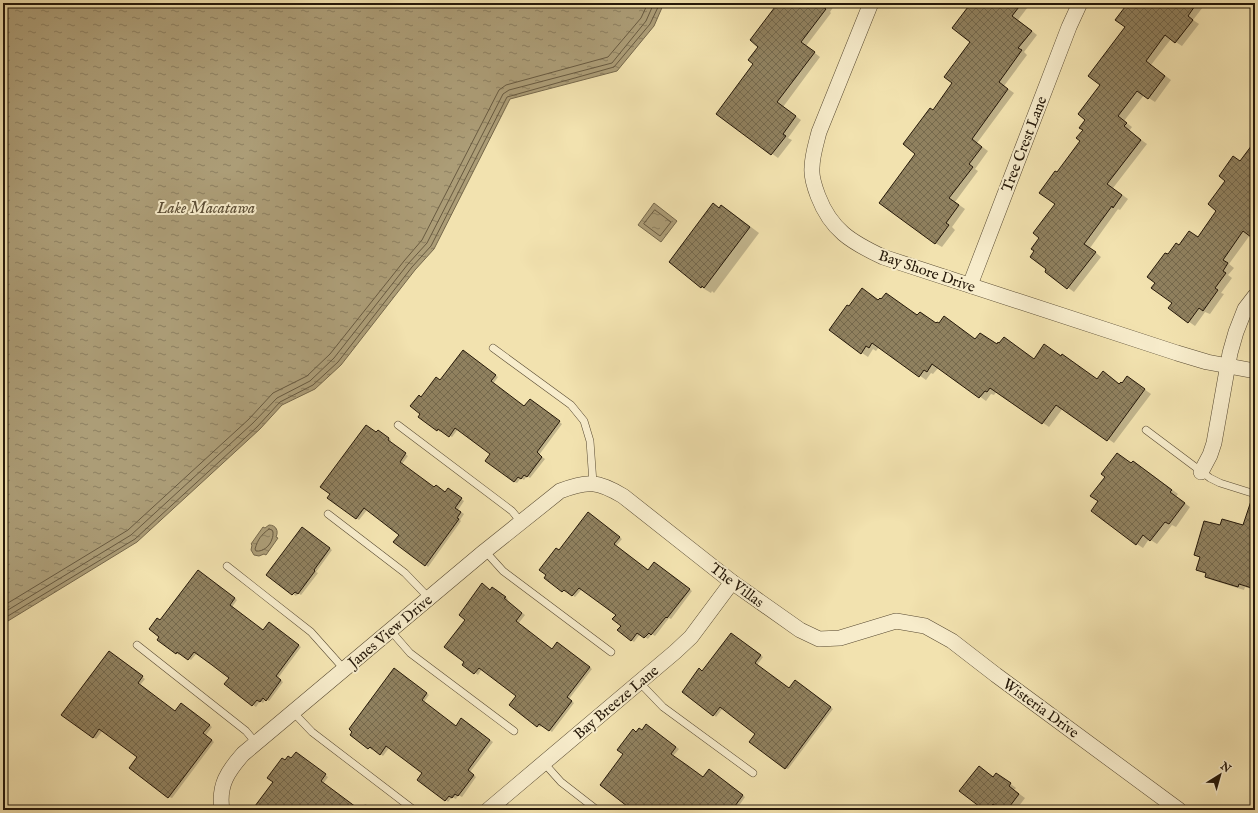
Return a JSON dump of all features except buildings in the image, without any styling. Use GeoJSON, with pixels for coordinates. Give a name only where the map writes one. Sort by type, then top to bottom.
{"type":"FeatureCollection","features":[{"type":"Feature","properties":{"kind":"street","name":"Bay Shore Drive"},"geometry":{"type":"LineString","coordinates":[[871,3],[819,132],[814,151],[812,170],[815,189],[822,207],[836,227],[849,239],[883,257],[1177,353],[1207,362],[1255,371]]}},
{"type":"Feature","properties":{"kind":"street","name":"Tree Crest Lane"},"geometry":{"type":"LineString","coordinates":[[970,285],[1066,35],[1080,3]]}},
{"type":"Feature","properties":{"kind":"street"},"geometry":{"type":"LineString","coordinates":[[1201,472],[1210,455],[1214,443],[1228,366],[1236,332],[1245,309],[1255,296]]}},
{"type":"Feature","properties":{"kind":"street","name":"Janes View Drive"},"geometry":{"type":"LineString","coordinates":[[222,810],[221,788],[229,770],[243,754],[485,551],[560,491],[575,485],[593,483]]}},
{"type":"Feature","properties":{"kind":"street","name":"The Villas"},"geometry":{"type":"LineString","coordinates":[[593,483],[609,488],[623,496],[732,582],[800,630],[819,639],[840,638],[896,621]]}},
{"type":"Feature","properties":{"kind":"street","name":"Bay Breeze Lane"},"geometry":{"type":"LineString","coordinates":[[488,810],[640,683],[691,637],[732,582]]}},
{"type":"Feature","properties":{"kind":"street","name":"Wisteria Drive"},"geometry":{"type":"LineString","coordinates":[[896,621],[925,626],[952,640],[996,675],[1179,810]]}},
{"type":"Feature","properties":{"kind":"lane"},"geometry":{"type":"LineString","coordinates":[[493,348],[571,405],[584,421],[590,441],[593,483]]}},
{"type":"Feature","properties":{"kind":"lane"},"geometry":{"type":"LineString","coordinates":[[398,425],[512,511],[521,522]]}},
{"type":"Feature","properties":{"kind":"lane"},"geometry":{"type":"LineString","coordinates":[[1146,430],[1201,472],[1220,483],[1255,494]]}},
{"type":"Feature","properties":{"kind":"lane"},"geometry":{"type":"LineString","coordinates":[[328,514],[405,573],[429,598]]}},
{"type":"Feature","properties":{"kind":"lane"},"geometry":{"type":"LineString","coordinates":[[485,551],[503,571],[610,652]]}},
{"type":"Feature","properties":{"kind":"lane"},"geometry":{"type":"LineString","coordinates":[[227,566],[311,632],[344,669]]}},
{"type":"Feature","properties":{"kind":"lane"},"geometry":{"type":"LineString","coordinates":[[390,630],[410,653],[514,731]]}},
{"type":"Feature","properties":{"kind":"lane"},"geometry":{"type":"LineString","coordinates":[[137,645],[246,731],[256,743]]}},
{"type":"Feature","properties":{"kind":"lane"},"geometry":{"type":"LineString","coordinates":[[640,683],[664,706],[753,773]]}},
{"type":"Feature","properties":{"kind":"lane"},"geometry":{"type":"LineString","coordinates":[[293,712],[312,732],[414,810]]}},
{"type":"Feature","properties":{"kind":"lane"},"geometry":{"type":"LineString","coordinates":[[544,763],[561,782],[597,810]]}},
{"type":"Feature","properties":{"kind":"water","name":"Lake Macatawa"},"geometry":{"type":"Polygon","coordinates":[[[3,3],[664,3],[654,26],[617,71],[510,99],[434,249],[415,270],[341,365],[315,389],[282,405],[260,429],[137,542],[3,624],[3,3]]]}},
{"type":"Feature","properties":{"kind":"water"},"geometry":{"type":"Polygon","coordinates":[[[654,203],[677,221],[661,242],[638,225],[654,203]]]}},
{"type":"Feature","properties":{"kind":"water"},"geometry":{"type":"Polygon","coordinates":[[[269,525],[276,529],[276,537],[278,538],[266,555],[254,555],[251,550],[251,544],[263,527],[265,528],[269,525]]]}}]}
